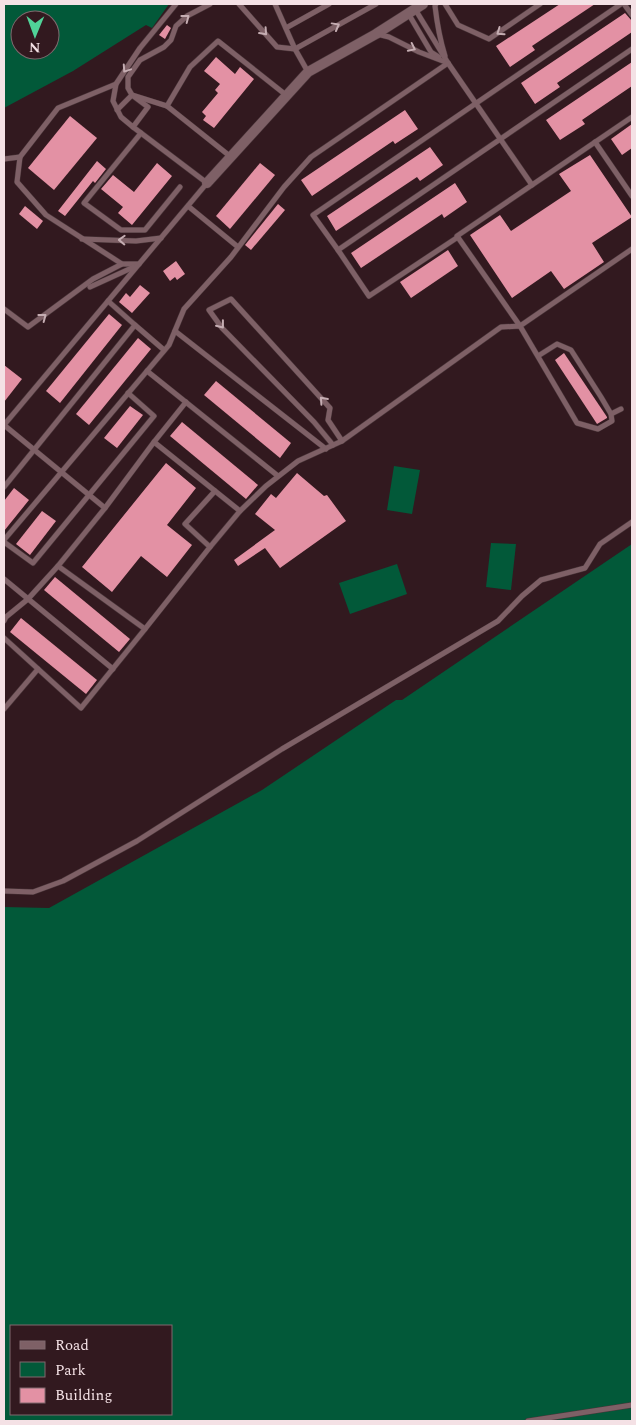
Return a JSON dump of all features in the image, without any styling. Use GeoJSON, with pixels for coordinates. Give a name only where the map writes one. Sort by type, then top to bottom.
{"type":"FeatureCollection","features":[{"type":"Feature","properties":{"kind":"street"},"geometry":{"type":"LineString","coordinates":[[207,184],[308,72],[376,34],[415,9]]}},
{"type":"Feature","properties":{"kind":"lane"},"geometry":{"type":"LineString","coordinates":[[105,508],[4,425],[207,184],[121,117],[113,101],[116,84],[140,48],[176,4]]}},
{"type":"Feature","properties":{"kind":"lane"},"geometry":{"type":"LineString","coordinates":[[133,127],[148,107],[132,95],[128,88],[128,77],[140,60],[164,47],[171,40],[176,26],[187,16],[210,4]]}},
{"type":"Feature","properties":{"kind":"lane"},"geometry":{"type":"LineString","coordinates":[[240,4],[277,47],[295,49],[376,4]]}},
{"type":"Feature","properties":{"kind":"lane"},"geometry":{"type":"LineString","coordinates":[[284,4],[275,6],[308,72]]}},
{"type":"Feature","properties":{"kind":"lane"},"geometry":{"type":"LineString","coordinates":[[286,28],[329,4]]}},
{"type":"Feature","properties":{"kind":"lane"},"geometry":{"type":"LineString","coordinates":[[436,4],[442,46],[448,63],[532,185]]}},
{"type":"Feature","properties":{"kind":"lane"},"geometry":{"type":"LineString","coordinates":[[445,4],[458,25],[489,40],[540,4]]}},
{"type":"Feature","properties":{"kind":"lane"},"geometry":{"type":"LineString","coordinates":[[632,15],[623,4],[313,214],[369,296],[458,237],[632,116]]}},
{"type":"Feature","properties":{"kind":"lane"},"geometry":{"type":"LineString","coordinates":[[415,9],[431,52],[448,63]]}},
{"type":"Feature","properties":{"kind":"lane"},"geometry":{"type":"LineString","coordinates":[[376,34],[389,37],[419,52],[448,63]]}},
{"type":"Feature","properties":{"kind":"lane"},"geometry":{"type":"LineString","coordinates":[[167,106],[190,67],[218,41],[287,96]]}},
{"type":"Feature","properties":{"kind":"lane"},"geometry":{"type":"LineString","coordinates":[[338,250],[632,49]]}},
{"type":"Feature","properties":{"kind":"lane"},"geometry":{"type":"LineString","coordinates":[[128,393],[154,416],[33,562],[4,541],[164,350],[169,345],[184,309],[238,247],[284,187],[311,157],[448,63]]}},
{"type":"Feature","properties":{"kind":"lane"},"geometry":{"type":"LineString","coordinates":[[116,84],[58,108],[20,157],[17,182],[46,215],[122,264]]}},
{"type":"Feature","properties":{"kind":"lane"},"geometry":{"type":"LineString","coordinates":[[117,110],[132,95]]}},
{"type":"Feature","properties":{"kind":"lane"},"geometry":{"type":"LineString","coordinates":[[132,95],[167,106],[231,157]]}},
{"type":"Feature","properties":{"kind":"lane"},"geometry":{"type":"LineString","coordinates":[[141,133],[84,203],[121,230],[145,230],[180,187]]}},
{"type":"Feature","properties":{"kind":"lane"},"geometry":{"type":"LineString","coordinates":[[595,142],[632,196]]}},
{"type":"Feature","properties":{"kind":"lane"},"geometry":{"type":"LineString","coordinates":[[4,159],[20,157]]}},
{"type":"Feature","properties":{"kind":"lane"},"geometry":{"type":"LineString","coordinates":[[188,206],[238,247]]}},
{"type":"Feature","properties":{"kind":"lane"},"geometry":{"type":"LineString","coordinates":[[458,237],[520,326],[577,423],[598,429],[612,421],[611,414],[571,350],[557,344],[538,356]]}},
{"type":"Feature","properties":{"kind":"lane"},"geometry":{"type":"LineString","coordinates":[[82,239],[136,241],[161,238]]}},
{"type":"Feature","properties":{"kind":"lane"},"geometry":{"type":"LineString","coordinates":[[4,638],[81,708],[240,510],[278,476],[298,461],[342,441],[501,327],[520,326],[632,249]]}},
{"type":"Feature","properties":{"kind":"lane"},"geometry":{"type":"LineString","coordinates":[[4,309],[28,327],[93,279],[122,264],[138,264]]}},
{"type":"Feature","properties":{"kind":"lane"},"geometry":{"type":"LineString","coordinates":[[90,287],[138,264]]}},
{"type":"Feature","properties":{"kind":"lane"},"geometry":{"type":"LineString","coordinates":[[333,445],[314,422],[222,328],[209,310],[231,299],[330,408],[328,420],[342,441]]}},
{"type":"Feature","properties":{"kind":"lane"},"geometry":{"type":"LineString","coordinates":[[108,301],[164,350]]}},
{"type":"Feature","properties":{"kind":"lane"},"geometry":{"type":"LineString","coordinates":[[4,487],[135,325]]}},
{"type":"Feature","properties":{"kind":"lane"},"geometry":{"type":"LineString","coordinates":[[175,330],[326,448]]}},
{"type":"Feature","properties":{"kind":"lane"},"geometry":{"type":"LineString","coordinates":[[147,371],[278,476]]}},
{"type":"Feature","properties":{"kind":"lane"},"geometry":{"type":"LineString","coordinates":[[4,621],[6,617],[28,599],[58,566],[186,402]]}},
{"type":"Feature","properties":{"kind":"lane"},"geometry":{"type":"LineString","coordinates":[[611,414],[621,409]]}},
{"type":"Feature","properties":{"kind":"lane"},"geometry":{"type":"LineString","coordinates":[[154,442],[240,510]]}},
{"type":"Feature","properties":{"kind":"lane"},"geometry":{"type":"LineString","coordinates":[[210,547],[186,524],[215,490]]}},
{"type":"Feature","properties":{"kind":"lane"},"geometry":{"type":"LineString","coordinates":[[4,891],[33,892],[63,882],[145,837],[282,749],[498,621],[522,596],[541,580],[586,568],[600,544],[632,522]]}},
{"type":"Feature","properties":{"kind":"lane"},"geometry":{"type":"LineString","coordinates":[[58,566],[145,629]]}},
{"type":"Feature","properties":{"kind":"lane"},"geometry":{"type":"LineString","coordinates":[[4,579],[113,668]]}},
{"type":"Feature","properties":{"kind":"lane"},"geometry":{"type":"LineString","coordinates":[[4,709],[38,669]]}},
{"type":"Feature","properties":{"kind":"lane"},"geometry":{"type":"LineString","coordinates":[[528,1421],[632,1406]]}},
{"type":"Feature","properties":{"kind":"green space"},"geometry":{"type":"Polygon","coordinates":[[[4,4],[169,4],[152,28],[146,25],[73,71],[4,108],[4,4]]]}},
{"type":"Feature","properties":{"kind":"green space"},"geometry":{"type":"Polygon","coordinates":[[[394,466],[420,470],[412,514],[387,510],[394,466]]]}},
{"type":"Feature","properties":{"kind":"green space"},"geometry":{"type":"Polygon","coordinates":[[[491,543],[516,544],[511,590],[486,587],[491,543]]]}},
{"type":"Feature","properties":{"kind":"green space"},"geometry":{"type":"Polygon","coordinates":[[[632,544],[632,1421],[4,1421],[4,907],[49,908],[262,790],[396,700],[402,700],[632,544]]]}},
{"type":"Feature","properties":{"kind":"green space"},"geometry":{"type":"Polygon","coordinates":[[[397,564],[407,594],[350,614],[339,583],[397,564]]]}},
{"type":"Feature","properties":{"kind":"building"},"geometry":{"type":"Polygon","coordinates":[[[560,4],[595,4],[532,46],[535,50],[510,67],[496,46],[560,4]]]}},
{"type":"Feature","properties":{"kind":"building"},"geometry":{"type":"Polygon","coordinates":[[[625,13],[632,21],[632,32],[557,83],[560,87],[535,104],[521,83],[625,13]]]}},
{"type":"Feature","properties":{"kind":"building"},"geometry":{"type":"Polygon","coordinates":[[[167,25],[171,28],[165,39],[159,35],[167,25]]]}},
{"type":"Feature","properties":{"kind":"building"},"geometry":{"type":"Polygon","coordinates":[[[216,57],[235,74],[240,67],[254,79],[214,128],[203,120],[206,116],[202,112],[218,93],[215,90],[220,84],[204,71],[216,57]]]}},
{"type":"Feature","properties":{"kind":"building"},"geometry":{"type":"Polygon","coordinates":[[[632,62],[632,86],[582,120],[585,124],[560,140],[546,120],[632,62]]]}},
{"type":"Feature","properties":{"kind":"building"},"geometry":{"type":"Polygon","coordinates":[[[405,110],[418,129],[395,144],[393,141],[312,196],[301,180],[405,110]]]}},
{"type":"Feature","properties":{"kind":"building"},"geometry":{"type":"Polygon","coordinates":[[[70,116],[97,138],[54,190],[28,168],[70,116]]]}},
{"type":"Feature","properties":{"kind":"building"},"geometry":{"type":"Polygon","coordinates":[[[632,124],[632,148],[622,155],[611,139],[632,124]]]}},
{"type":"Feature","properties":{"kind":"building"},"geometry":{"type":"Polygon","coordinates":[[[430,147],[443,165],[420,181],[417,177],[336,231],[327,216],[430,147]]]}},
{"type":"Feature","properties":{"kind":"building"},"geometry":{"type":"Polygon","coordinates":[[[590,155],[632,217],[592,243],[604,262],[564,289],[551,271],[512,298],[470,235],[500,215],[511,231],[571,191],[559,174],[590,155]]]}},
{"type":"Feature","properties":{"kind":"building"},"geometry":{"type":"Polygon","coordinates":[[[97,161],[106,169],[95,183],[93,181],[65,216],[58,211],[97,161]]]}},
{"type":"Feature","properties":{"kind":"building"},"geometry":{"type":"Polygon","coordinates":[[[157,163],[172,176],[132,225],[118,213],[123,207],[101,189],[113,175],[134,192],[157,163]]]}},
{"type":"Feature","properties":{"kind":"building"},"geometry":{"type":"Polygon","coordinates":[[[260,163],[275,175],[230,229],[216,216],[260,163]]]}},
{"type":"Feature","properties":{"kind":"building"},"geometry":{"type":"Polygon","coordinates":[[[455,183],[467,202],[444,218],[442,214],[361,268],[351,253],[455,183]]]}},
{"type":"Feature","properties":{"kind":"building"},"geometry":{"type":"Polygon","coordinates":[[[278,204],[285,210],[251,250],[245,245],[278,204]]]}},
{"type":"Feature","properties":{"kind":"building"},"geometry":{"type":"Polygon","coordinates":[[[25,206],[43,221],[37,229],[19,214],[25,206]]]}},
{"type":"Feature","properties":{"kind":"building"},"geometry":{"type":"Polygon","coordinates":[[[448,250],[458,266],[411,298],[400,282],[448,250]]]}},
{"type":"Feature","properties":{"kind":"building"},"geometry":{"type":"Polygon","coordinates":[[[176,261],[185,274],[177,280],[175,277],[170,281],[163,271],[176,261]]]}},
{"type":"Feature","properties":{"kind":"building"},"geometry":{"type":"Polygon","coordinates":[[[140,285],[150,293],[132,313],[119,302],[126,293],[130,297],[140,285]]]}},
{"type":"Feature","properties":{"kind":"building"},"geometry":{"type":"Polygon","coordinates":[[[109,314],[122,325],[60,403],[46,391],[109,314]]]}},
{"type":"Feature","properties":{"kind":"building"},"geometry":{"type":"Polygon","coordinates":[[[138,338],[151,349],[89,425],[76,414],[138,338]]]}},
{"type":"Feature","properties":{"kind":"building"},"geometry":{"type":"Polygon","coordinates":[[[564,353],[607,417],[597,424],[555,360],[564,353]]]}},
{"type":"Feature","properties":{"kind":"building"},"geometry":{"type":"Polygon","coordinates":[[[4,365],[22,379],[4,402],[4,365]]]}},
{"type":"Feature","properties":{"kind":"building"},"geometry":{"type":"Polygon","coordinates":[[[216,381],[291,443],[280,458],[204,395],[216,381]]]}},
{"type":"Feature","properties":{"kind":"building"},"geometry":{"type":"Polygon","coordinates":[[[130,406],[143,415],[117,448],[104,438],[130,406]]]}},
{"type":"Feature","properties":{"kind":"building"},"geometry":{"type":"Polygon","coordinates":[[[182,422],[258,485],[246,499],[170,436],[182,422]]]}},
{"type":"Feature","properties":{"kind":"building"},"geometry":{"type":"Polygon","coordinates":[[[166,463],[196,488],[167,525],[192,545],[167,577],[141,556],[112,592],[82,567],[166,463]]]}},
{"type":"Feature","properties":{"kind":"building"},"geometry":{"type":"Polygon","coordinates":[[[297,473],[324,496],[327,495],[346,521],[280,568],[265,548],[238,566],[234,560],[275,530],[255,514],[271,494],[276,498],[297,473]]]}},
{"type":"Feature","properties":{"kind":"building"},"geometry":{"type":"Polygon","coordinates":[[[14,488],[29,500],[4,531],[4,501],[14,488]]]}},
{"type":"Feature","properties":{"kind":"building"},"geometry":{"type":"Polygon","coordinates":[[[42,511],[56,521],[30,555],[16,544],[42,511]]]}},
{"type":"Feature","properties":{"kind":"building"},"geometry":{"type":"Polygon","coordinates":[[[55,577],[130,639],[119,652],[44,590],[55,577]]]}},
{"type":"Feature","properties":{"kind":"building"},"geometry":{"type":"Polygon","coordinates":[[[21,618],[97,680],[86,694],[10,632],[21,618]]]}}]}
